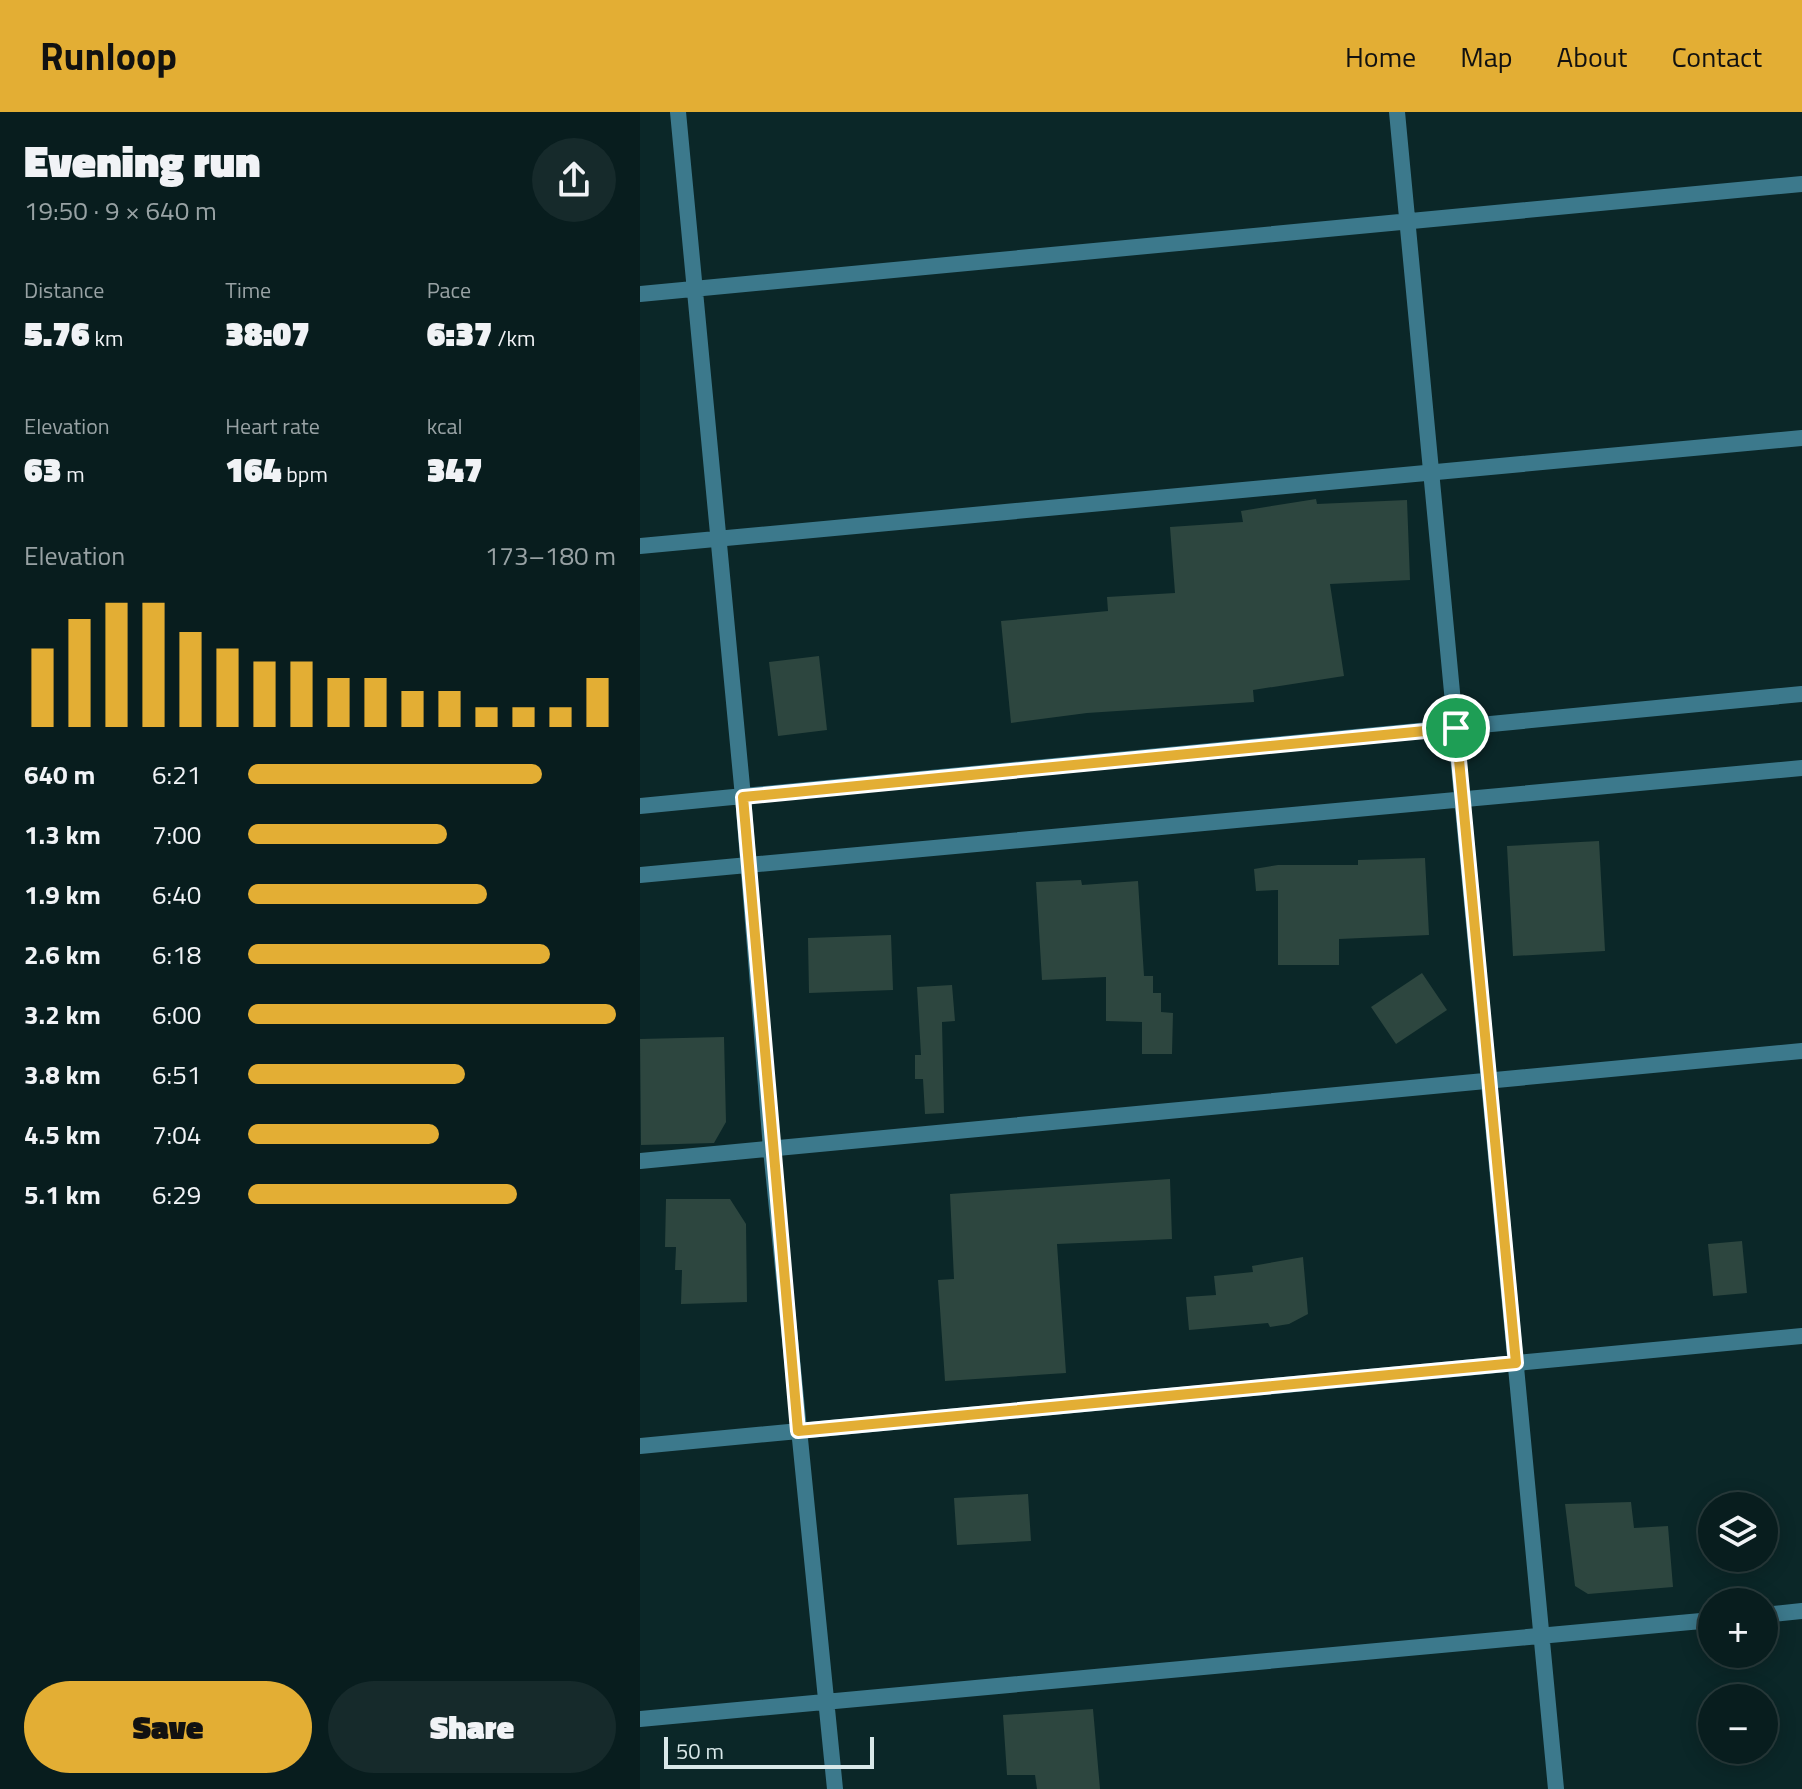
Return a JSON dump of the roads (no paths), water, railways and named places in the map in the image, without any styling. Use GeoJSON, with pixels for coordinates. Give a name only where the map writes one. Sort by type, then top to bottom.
{"type":"FeatureCollection","features":[{"type":"Feature","properties":{"kind":"street"},"geometry":{"type":"LineString","coordinates":[[678,112],[743,797],[771,1149],[835,1789]]}},
{"type":"Feature","properties":{"kind":"street"},"geometry":{"type":"LineString","coordinates":[[1397,112],[1556,1789]]}},
{"type":"Feature","properties":{"kind":"street"},"geometry":{"type":"LineString","coordinates":[[640,294],[1802,184]]}},
{"type":"Feature","properties":{"kind":"street"},"geometry":{"type":"LineString","coordinates":[[640,546],[1802,438]]}},
{"type":"Feature","properties":{"kind":"street"},"geometry":{"type":"LineString","coordinates":[[640,806],[1802,694]]}},
{"type":"Feature","properties":{"kind":"street"},"geometry":{"type":"LineString","coordinates":[[640,875],[1802,768]]}},
{"type":"Feature","properties":{"kind":"street"},"geometry":{"type":"LineString","coordinates":[[640,1161],[1802,1051]]}},
{"type":"Feature","properties":{"kind":"street"},"geometry":{"type":"LineString","coordinates":[[640,1446],[1802,1336]]}},
{"type":"Feature","properties":{"kind":"street"},"geometry":{"type":"LineString","coordinates":[[1778,1614],[1802,1611]]}},
{"type":"Feature","properties":{"kind":"street"},"geometry":{"type":"LineString","coordinates":[[640,1719],[1698,1621]]}}]}
